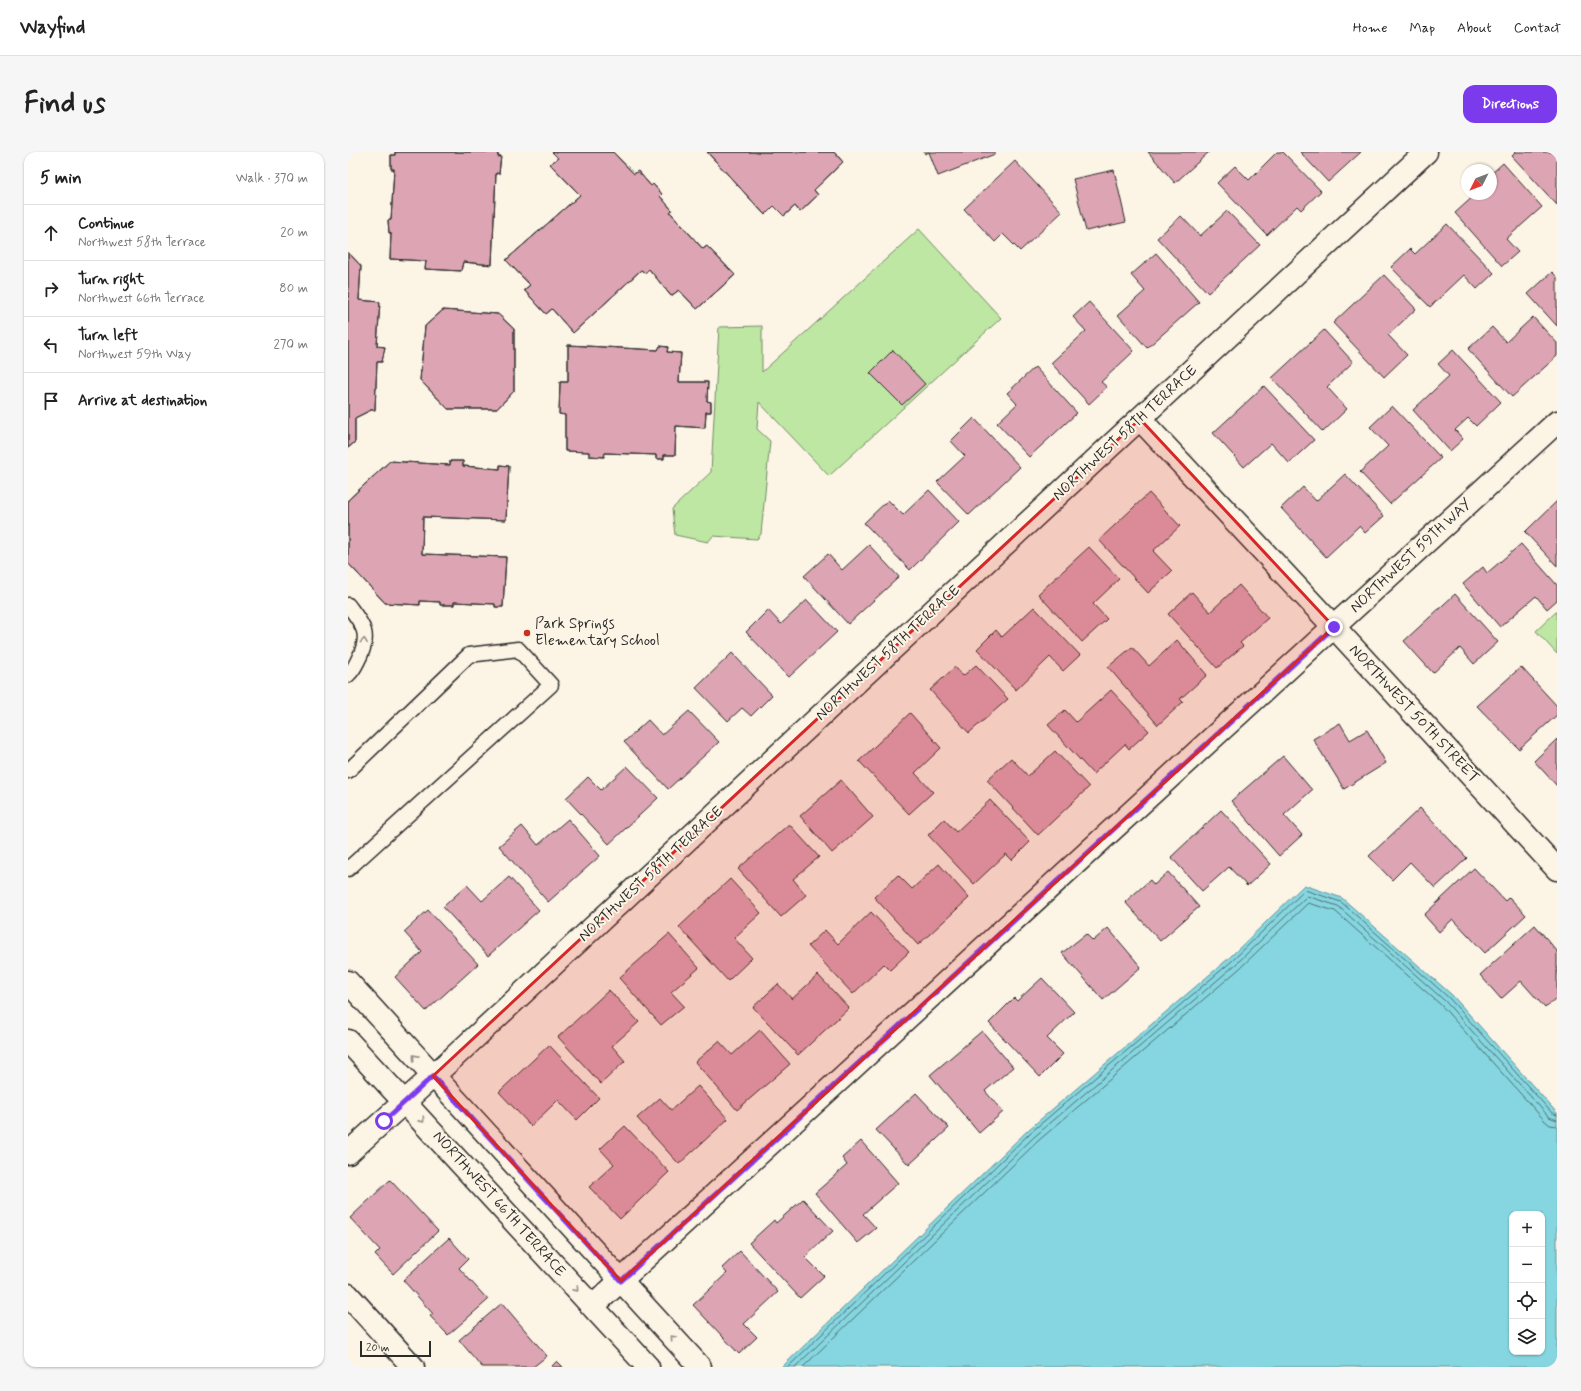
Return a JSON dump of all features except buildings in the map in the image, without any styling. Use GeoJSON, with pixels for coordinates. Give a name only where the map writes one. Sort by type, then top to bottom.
{"type":"FeatureCollection","features":[{"type":"Feature","properties":{"kind":"street","name":"NORTHWEST 58TH TERRACE"},"geometry":{"type":"LineString","coordinates":[[348,1153],[433,1076],[1426,152]]}},
{"type":"Feature","properties":{"kind":"street","name":"NORTHWEST 50TH STREET"},"geometry":{"type":"LineString","coordinates":[[1140,419],[1557,869]]}},
{"type":"Feature","properties":{"kind":"street","name":"NORTHWEST 59TH WAY"},"geometry":{"type":"LineString","coordinates":[[593,1306],[1557,422]]}},
{"type":"Feature","properties":{"kind":"street"},"geometry":{"type":"LineString","coordinates":[[348,982],[700,1367]]}},
{"type":"Feature","properties":{"kind":"street","name":"NORTHWEST 66TH TERRACE"},"geometry":{"type":"LineString","coordinates":[[348,1041],[405,1101],[648,1367]]}},
{"type":"Feature","properties":{"kind":"street"},"geometry":{"type":"LineString","coordinates":[[348,1295],[413,1367]]}},
{"type":"Feature","properties":{"kind":"lane"},"geometry":{"type":"LineString","coordinates":[[348,605],[362,624],[365,635],[364,647],[353,671],[348,675]]}},
{"type":"Feature","properties":{"kind":"lane"},"geometry":{"type":"LineString","coordinates":[[348,771],[470,655],[518,649],[551,685],[348,869]]}},
{"type":"Feature","properties":{"kind":"highlighted area"},"geometry":{"type":"Polygon","coordinates":[[[1140,419],[1334,627],[621,1281],[433,1076],[1140,419]]]}},
{"type":"Feature","properties":{"kind":"green space"},"geometry":{"type":"Polygon","coordinates":[[[919,229],[1001,318],[829,476],[759,402],[757,429],[770,441],[761,534],[757,539],[713,536],[708,542],[675,535],[672,509],[711,472],[719,327],[762,326],[762,372],[919,229]]]}},
{"type":"Feature","properties":{"kind":"green space"},"geometry":{"type":"Polygon","coordinates":[[[1557,611],[1557,654],[1536,631],[1557,611]]]}},
{"type":"Feature","properties":{"kind":"water"},"geometry":{"type":"Polygon","coordinates":[[[1304,885],[1342,898],[1452,995],[1557,1113],[1557,1367],[782,1367],[1028,1130],[1229,958],[1304,885]]]}},
{"type":"Feature","properties":{"kind":"place","name":"Park Springs Elementary School"},"geometry":{"type":"Point","coordinates":[527,633]}},
{"type":"Feature","properties":{"kind":"route"},"geometry":{"type":"LineString","coordinates":[[384,1121],[433,1076],[621,1281],[1334,627]]}}]}
